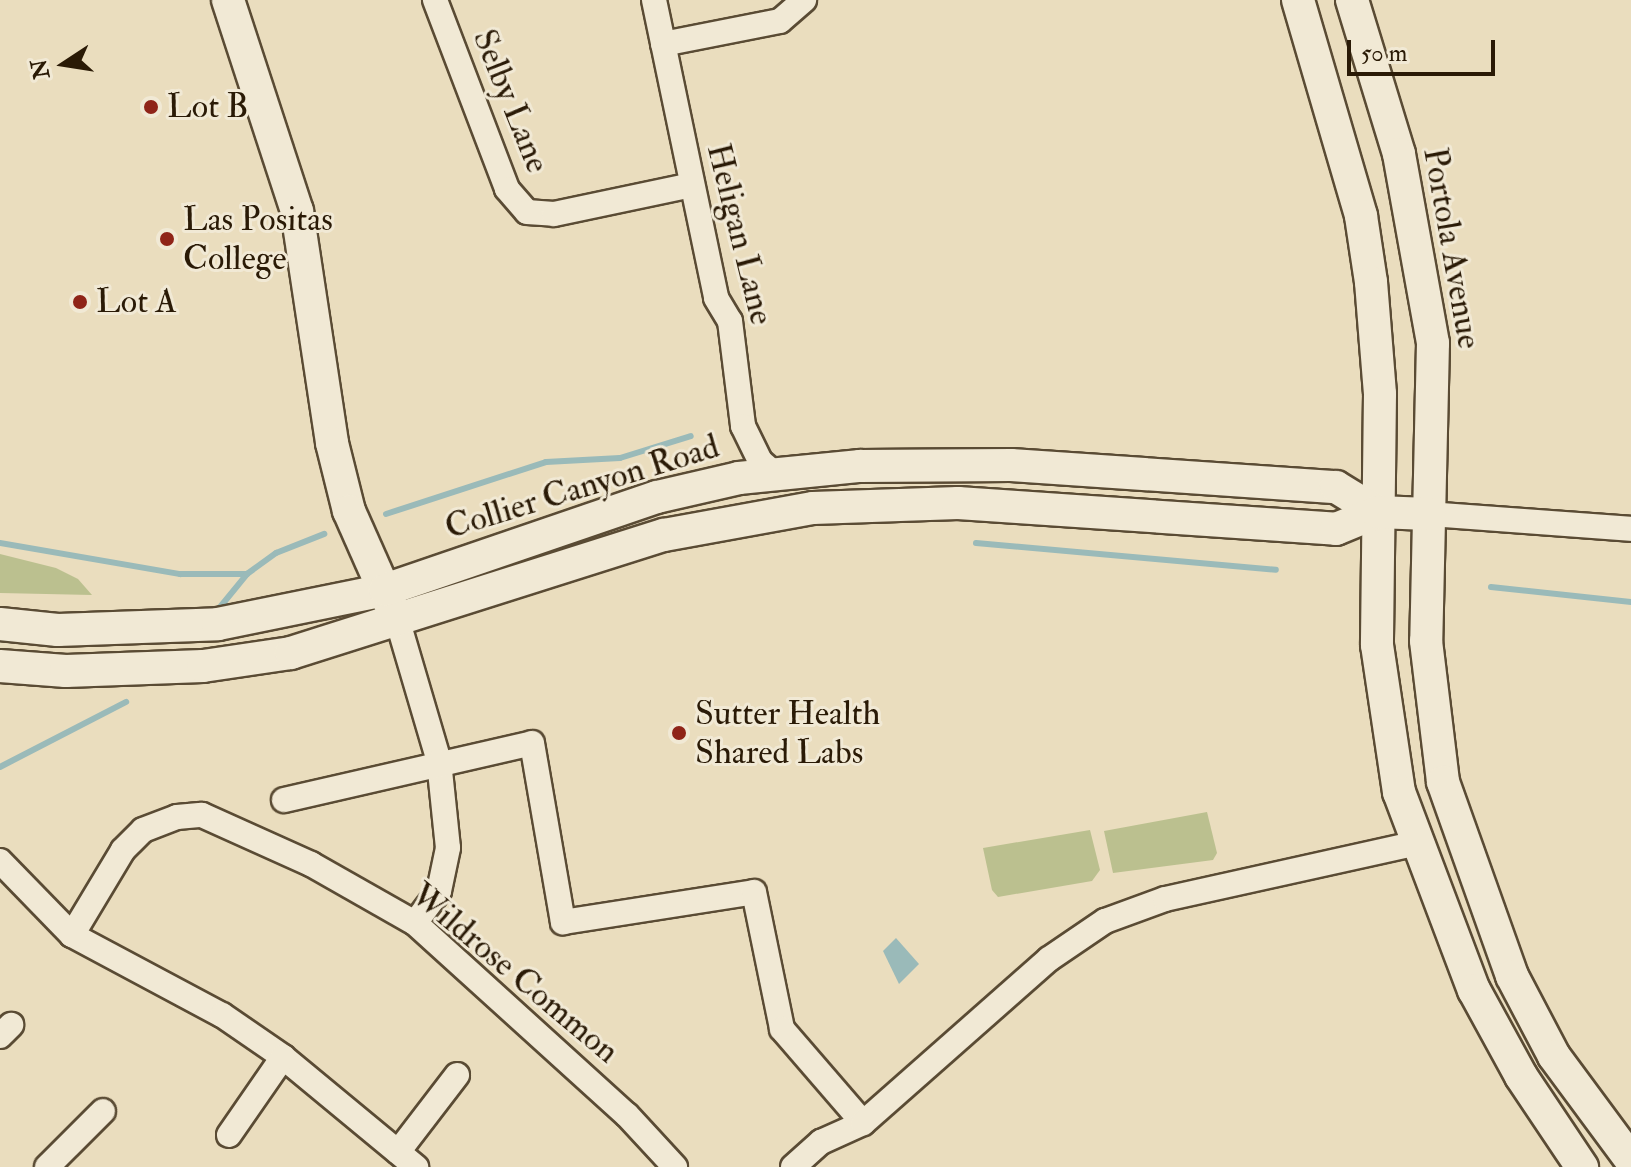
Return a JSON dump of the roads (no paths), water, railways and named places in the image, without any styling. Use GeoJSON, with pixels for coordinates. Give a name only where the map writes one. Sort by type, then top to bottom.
{"type":"FeatureCollection","features":[{"type":"Feature","properties":{"kind":"street"},"geometry":{"type":"LineString","coordinates":[[228,0],[297,211],[332,443],[349,511],[398,622],[439,761],[448,848],[439,891],[415,923]]}},
{"type":"Feature","properties":{"kind":"street","name":"Selby Lane"},"geometry":{"type":"LineString","coordinates":[[435,0],[507,189],[518,205],[538,216],[692,185]]}},
{"type":"Feature","properties":{"kind":"street","name":"Heligan Lane"},"geometry":{"type":"LineString","coordinates":[[654,0],[716,298],[730,321],[748,444],[775,474]]}},
{"type":"Feature","properties":{"kind":"street"},"geometry":{"type":"LineString","coordinates":[[1298,0],[1361,216],[1378,348],[1377,512],[1381,693],[1399,792],[1414,844],[1474,990],[1521,1076],[1582,1167]]}},
{"type":"Feature","properties":{"kind":"street","name":"Portola Avenue"},"geometry":{"type":"LineString","coordinates":[[1352,0],[1399,154],[1423,273],[1435,399],[1429,514],[1428,687],[1458,833],[1491,925],[1535,1020],[1588,1105],[1631,1160]]}},
{"type":"Feature","properties":{"kind":"street"},"geometry":{"type":"LineString","coordinates":[[663,44],[780,21],[803,3]]}},
{"type":"Feature","properties":{"kind":"street","name":"Collier Canyon Road"},"geometry":{"type":"LineString","coordinates":[[0,624],[58,630],[218,624],[385,590],[657,497],[775,474],[908,463],[1011,465],[1336,487],[1377,512]]}},
{"type":"Feature","properties":{"kind":"street","name":"Collier Canyon Road"},"geometry":{"type":"LineString","coordinates":[[0,666],[66,671],[203,666],[291,653],[398,622],[664,535],[813,508],[958,503],[1336,529],[1377,512],[1631,529]]}},
{"type":"Feature","properties":{"kind":"street"},"geometry":{"type":"LineString","coordinates":[[284,800],[439,761],[532,743],[563,922],[754,892],[782,1029],[863,1123]]}},
{"type":"Feature","properties":{"kind":"street","name":"Wildrose Common"},"geometry":{"type":"LineString","coordinates":[[72,935],[123,850],[143,830],[177,817],[202,815],[311,864],[415,923],[627,1115],[675,1167]]}},
{"type":"Feature","properties":{"kind":"street"},"geometry":{"type":"LineString","coordinates":[[793,1167],[821,1142],[863,1123],[1049,959],[1105,921],[1165,899],[1414,844]]}},
{"type":"Feature","properties":{"kind":"street"},"geometry":{"type":"LineString","coordinates":[[0,861],[72,935],[222,1015],[283,1057],[407,1160],[457,1075]]}},
{"type":"Feature","properties":{"kind":"street"},"geometry":{"type":"LineString","coordinates":[[229,1135],[283,1057]]}},
{"type":"Feature","properties":{"kind":"street"},"geometry":{"type":"LineString","coordinates":[[47,1167],[103,1111]]}},
{"type":"Feature","properties":{"kind":"water"},"geometry":{"type":"Polygon","coordinates":[[[896,938],[919,964],[899,984],[883,951],[896,938]]]}},
{"type":"Feature","properties":{"kind":"waterway"},"geometry":{"type":"LineString","coordinates":[[386,514],[546,462],[620,458],[691,436]]}},
{"type":"Feature","properties":{"kind":"waterway"},"geometry":{"type":"LineString","coordinates":[[216,612],[247,574],[276,553],[324,534]]}},
{"type":"Feature","properties":{"kind":"waterway"},"geometry":{"type":"LineString","coordinates":[[0,543],[180,574],[247,574]]}},
{"type":"Feature","properties":{"kind":"waterway"},"geometry":{"type":"LineString","coordinates":[[976,543],[1276,570]]}},
{"type":"Feature","properties":{"kind":"waterway"},"geometry":{"type":"LineString","coordinates":[[1491,587],[1631,602]]}},
{"type":"Feature","properties":{"kind":"waterway"},"geometry":{"type":"LineString","coordinates":[[0,767],[126,702]]}},
{"type":"Feature","properties":{"kind":"place","name":"Lot B"},"geometry":{"type":"Point","coordinates":[151,107]}},
{"type":"Feature","properties":{"kind":"place","name":"Las Positas College"},"geometry":{"type":"Point","coordinates":[167,239]}},
{"type":"Feature","properties":{"kind":"place","name":"Lot A"},"geometry":{"type":"Point","coordinates":[80,302]}},
{"type":"Feature","properties":{"kind":"place","name":"Sutter Health Shared Labs"},"geometry":{"type":"Point","coordinates":[679,733]}}]}
